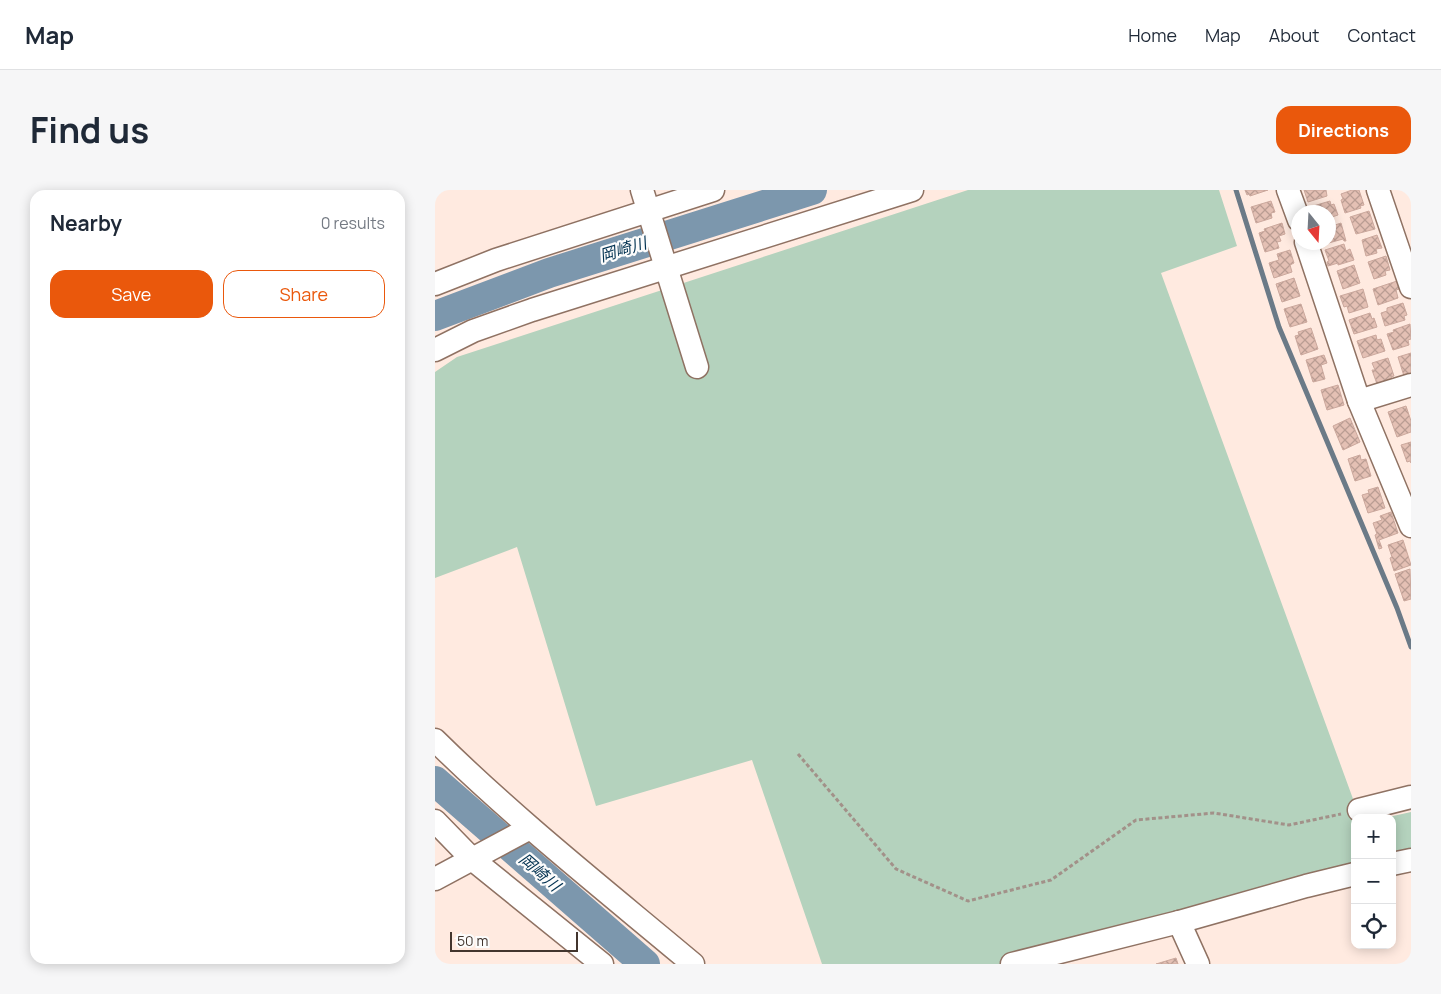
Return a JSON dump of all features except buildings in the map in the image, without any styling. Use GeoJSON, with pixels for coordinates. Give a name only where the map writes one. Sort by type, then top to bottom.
{"type":"FeatureCollection","features":[{"type":"Feature","properties":{"kind":"street"},"geometry":{"type":"LineString","coordinates":[[435,284],[646,200],[713,190]]}},
{"type":"Feature","properties":{"kind":"street"},"geometry":{"type":"LineString","coordinates":[[435,350],[473,331],[532,310],[912,190]]}},
{"type":"Feature","properties":{"kind":"street"},"geometry":{"type":"LineString","coordinates":[[1289,190],[1294,205]]}},
{"type":"Feature","properties":{"kind":"street"},"geometry":{"type":"LineString","coordinates":[[1378,190],[1402,228],[1411,287]]}},
{"type":"Feature","properties":{"kind":"street"},"geometry":{"type":"LineString","coordinates":[[646,200],[697,367]]}},
{"type":"Feature","properties":{"kind":"street"},"geometry":{"type":"LineString","coordinates":[[1309,250],[1359,401],[1411,526]]}},
{"type":"Feature","properties":{"kind":"street"},"geometry":{"type":"LineString","coordinates":[[1359,401],[1411,385]]}},
{"type":"Feature","properties":{"kind":"street"},"geometry":{"type":"LineString","coordinates":[[435,740],[528,829],[693,964]]}},
{"type":"Feature","properties":{"kind":"street"},"geometry":{"type":"LineString","coordinates":[[1359,810],[1411,797]]}},
{"type":"Feature","properties":{"kind":"street"},"geometry":{"type":"LineString","coordinates":[[435,821],[472,859],[602,964]]}},
{"type":"Feature","properties":{"kind":"street"},"geometry":{"type":"LineString","coordinates":[[435,878],[528,829]]}},
{"type":"Feature","properties":{"kind":"street"},"geometry":{"type":"LineString","coordinates":[[1396,863],[1411,860]]}},
{"type":"Feature","properties":{"kind":"street"},"geometry":{"type":"LineString","coordinates":[[1012,964],[1179,922],[1297,888],[1351,875]]}},
{"type":"Feature","properties":{"kind":"street"},"geometry":{"type":"LineString","coordinates":[[1179,922],[1198,964]]}},
{"type":"Feature","properties":{"kind":"path"},"geometry":{"type":"LineString","coordinates":[[798,754],[896,869],[968,901],[1051,880],[1136,820],[1214,813],[1289,825],[1359,810]]}},
{"type":"Feature","properties":{"kind":"green space"},"geometry":{"type":"Polygon","coordinates":[[[968,190],[1219,190],[1237,246],[1161,273],[1359,814],[1351,814],[1351,871],[1002,964],[822,964],[752,760],[596,806],[517,547],[435,578],[435,372],[457,357],[968,190]]]}},
{"type":"Feature","properties":{"kind":"green space"},"geometry":{"type":"Polygon","coordinates":[[[1411,812],[1411,855],[1396,859],[1396,815],[1411,812]]]}},
{"type":"Feature","properties":{"kind":"waterway","name":"岡崎川"},"geometry":{"type":"LineString","coordinates":[[435,316],[549,273],[812,190]]}},
{"type":"Feature","properties":{"kind":"waterway"},"geometry":{"type":"LineString","coordinates":[[1236,190],[1279,327],[1397,608],[1411,647]]}},
{"type":"Feature","properties":{"kind":"waterway","name":"岡崎川"},"geometry":{"type":"LineString","coordinates":[[435,781],[645,964]]}}]}
